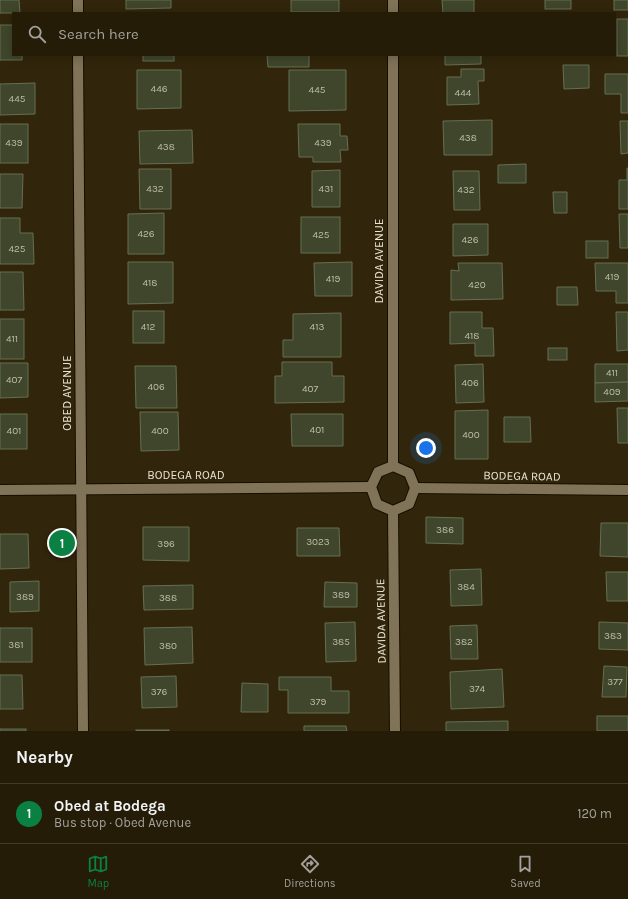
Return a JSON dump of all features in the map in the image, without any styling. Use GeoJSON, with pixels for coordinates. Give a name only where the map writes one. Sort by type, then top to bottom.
{"type":"FeatureCollection","features":[{"type":"Feature","properties":{"kind":"street"},"geometry":{"type":"LineString","coordinates":[[78,0],[78,12]]}},
{"type":"Feature","properties":{"kind":"street"},"geometry":{"type":"LineString","coordinates":[[393,0],[393,12]]}},
{"type":"Feature","properties":{"kind":"street","name":"OBED AVENUE"},"geometry":{"type":"LineString","coordinates":[[78,56],[83,731]]}},
{"type":"Feature","properties":{"kind":"street","name":"DAVIDA AVENUE"},"geometry":{"type":"LineString","coordinates":[[393,56],[393,466]]}},
{"type":"Feature","properties":{"kind":"street"},"geometry":{"type":"LineString","coordinates":[[393,466],[409,473],[415,488],[409,504],[393,511],[377,504],[371,487],[378,472],[393,466]]}},
{"type":"Feature","properties":{"kind":"street","name":"BODEGA ROAD"},"geometry":{"type":"LineString","coordinates":[[0,490],[371,487]]}},
{"type":"Feature","properties":{"kind":"street","name":"BODEGA ROAD"},"geometry":{"type":"LineString","coordinates":[[415,488],[628,490]]}},
{"type":"Feature","properties":{"kind":"street","name":"DAVIDA AVENUE"},"geometry":{"type":"LineString","coordinates":[[393,511],[395,731]]}},
{"type":"Feature","properties":{"kind":"building"},"geometry":{"type":"Polygon","coordinates":[[[0,0],[19,0],[20,12],[0,13],[0,0]]]}},
{"type":"Feature","properties":{"kind":"building"},"geometry":{"type":"Polygon","coordinates":[[[126,0],[171,0],[171,8],[126,9],[126,0]]]}},
{"type":"Feature","properties":{"kind":"building"},"geometry":{"type":"Polygon","coordinates":[[[291,0],[339,0],[339,12],[291,12],[291,0]]]}},
{"type":"Feature","properties":{"kind":"building"},"geometry":{"type":"Polygon","coordinates":[[[442,0],[474,0],[474,12],[443,12],[442,0]]]}},
{"type":"Feature","properties":{"kind":"building"},"geometry":{"type":"Polygon","coordinates":[[[545,0],[571,0],[571,9],[545,9],[545,0]]]}},
{"type":"Feature","properties":{"kind":"building"},"geometry":{"type":"Polygon","coordinates":[[[614,0],[628,0],[628,10],[614,10],[614,0]]]}},
{"type":"Feature","properties":{"kind":"building"},"geometry":{"type":"Polygon","coordinates":[[[617,19],[628,19],[628,56],[617,56],[617,19]]]}},
{"type":"Feature","properties":{"kind":"building"},"geometry":{"type":"Polygon","coordinates":[[[0,25],[12,25],[12,56],[22,56],[22,60],[0,60],[0,25]]]}},
{"type":"Feature","properties":{"kind":"building"},"geometry":{"type":"Polygon","coordinates":[[[143,56],[174,56],[174,61],[143,61],[143,56]]]}},
{"type":"Feature","properties":{"kind":"building"},"geometry":{"type":"Polygon","coordinates":[[[267,56],[309,56],[309,67],[268,67],[267,56]]]}},
{"type":"Feature","properties":{"kind":"building"},"geometry":{"type":"Polygon","coordinates":[[[445,56],[481,56],[481,64],[445,65],[445,56]]]}},
{"type":"Feature","properties":{"kind":"building"},"geometry":{"type":"Polygon","coordinates":[[[563,65],[589,65],[589,88],[564,89],[563,65]]]}},
{"type":"Feature","properties":{"kind":"building"},"geometry":{"type":"Polygon","coordinates":[[[461,69],[484,69],[484,81],[478,81],[479,104],[447,105],[447,77],[461,77],[461,69]]]}},
{"type":"Feature","properties":{"kind":"building"},"geometry":{"type":"Polygon","coordinates":[[[137,70],[181,70],[181,108],[137,109],[137,70]]]}},
{"type":"Feature","properties":{"kind":"building"},"geometry":{"type":"Polygon","coordinates":[[[289,70],[346,70],[346,110],[289,111],[289,70]]]}},
{"type":"Feature","properties":{"kind":"building"},"geometry":{"type":"Polygon","coordinates":[[[605,74],[628,74],[628,113],[621,113],[621,94],[605,94],[605,74]]]}},
{"type":"Feature","properties":{"kind":"building"},"geometry":{"type":"Polygon","coordinates":[[[35,83],[35,114],[0,115],[0,84],[35,83]]]}},
{"type":"Feature","properties":{"kind":"building"},"geometry":{"type":"Polygon","coordinates":[[[492,120],[492,155],[444,155],[443,121],[492,120]]]}},
{"type":"Feature","properties":{"kind":"building"},"geometry":{"type":"Polygon","coordinates":[[[620,121],[628,121],[628,153],[621,154],[620,121]]]}},
{"type":"Feature","properties":{"kind":"building"},"geometry":{"type":"Polygon","coordinates":[[[0,124],[28,124],[28,163],[0,163],[0,124]]]}},
{"type":"Feature","properties":{"kind":"building"},"geometry":{"type":"Polygon","coordinates":[[[298,124],[340,124],[340,136],[347,136],[348,150],[340,150],[341,162],[313,162],[313,157],[299,157],[298,124]]]}},
{"type":"Feature","properties":{"kind":"building"},"geometry":{"type":"Polygon","coordinates":[[[192,130],[193,163],[140,164],[139,131],[192,130]]]}},
{"type":"Feature","properties":{"kind":"building"},"geometry":{"type":"Polygon","coordinates":[[[526,164],[526,183],[498,183],[498,165],[526,164]]]}},
{"type":"Feature","properties":{"kind":"building"},"geometry":{"type":"Polygon","coordinates":[[[627,168],[628,209],[619,209],[619,180],[627,180],[627,168]]]}},
{"type":"Feature","properties":{"kind":"building"},"geometry":{"type":"Polygon","coordinates":[[[139,169],[171,169],[171,209],[140,209],[139,169]]]}},
{"type":"Feature","properties":{"kind":"building"},"geometry":{"type":"Polygon","coordinates":[[[340,170],[340,207],[312,207],[312,171],[340,170]]]}},
{"type":"Feature","properties":{"kind":"building"},"geometry":{"type":"Polygon","coordinates":[[[453,171],[479,171],[480,210],[454,210],[453,171]]]}},
{"type":"Feature","properties":{"kind":"building"},"geometry":{"type":"Polygon","coordinates":[[[0,174],[23,174],[22,208],[0,208],[0,174]]]}},
{"type":"Feature","properties":{"kind":"building"},"geometry":{"type":"Polygon","coordinates":[[[553,192],[567,192],[567,213],[554,213],[553,192]]]}},
{"type":"Feature","properties":{"kind":"building"},"geometry":{"type":"Polygon","coordinates":[[[164,213],[164,254],[128,254],[128,214],[164,213]]]}},
{"type":"Feature","properties":{"kind":"building"},"geometry":{"type":"Polygon","coordinates":[[[619,214],[628,214],[628,248],[620,248],[619,214]]]}},
{"type":"Feature","properties":{"kind":"building"},"geometry":{"type":"Polygon","coordinates":[[[301,217],[340,217],[340,253],[301,253],[301,217]]]}},
{"type":"Feature","properties":{"kind":"building"},"geometry":{"type":"Polygon","coordinates":[[[0,218],[20,218],[20,233],[33,233],[34,264],[0,264],[0,218]]]}},
{"type":"Feature","properties":{"kind":"building"},"geometry":{"type":"Polygon","coordinates":[[[453,224],[488,224],[488,255],[453,256],[453,224]]]}},
{"type":"Feature","properties":{"kind":"building"},"geometry":{"type":"Polygon","coordinates":[[[586,241],[608,241],[608,258],[586,258],[586,241]]]}},
{"type":"Feature","properties":{"kind":"building"},"geometry":{"type":"Polygon","coordinates":[[[128,262],[173,262],[173,303],[128,304],[128,262]]]}},
{"type":"Feature","properties":{"kind":"building"},"geometry":{"type":"Polygon","coordinates":[[[352,262],[352,296],[315,296],[314,263],[352,262]]]}},
{"type":"Feature","properties":{"kind":"building"},"geometry":{"type":"Polygon","coordinates":[[[458,263],[502,263],[503,299],[451,300],[451,270],[459,271],[458,263]]]}},
{"type":"Feature","properties":{"kind":"building"},"geometry":{"type":"Polygon","coordinates":[[[595,263],[628,263],[628,303],[616,303],[616,291],[596,291],[595,263]]]}},
{"type":"Feature","properties":{"kind":"building"},"geometry":{"type":"Polygon","coordinates":[[[0,272],[23,272],[24,310],[0,310],[0,272]]]}},
{"type":"Feature","properties":{"kind":"building"},"geometry":{"type":"Polygon","coordinates":[[[557,287],[577,287],[578,305],[557,305],[557,287]]]}},
{"type":"Feature","properties":{"kind":"building"},"geometry":{"type":"Polygon","coordinates":[[[133,311],[164,311],[164,343],[133,343],[133,311]]]}},
{"type":"Feature","properties":{"kind":"building"},"geometry":{"type":"Polygon","coordinates":[[[450,312],[482,312],[482,328],[493,328],[494,356],[475,356],[475,343],[450,344],[450,312]]]}},
{"type":"Feature","properties":{"kind":"building"},"geometry":{"type":"Polygon","coordinates":[[[616,312],[628,312],[628,350],[617,351],[616,312]]]}},
{"type":"Feature","properties":{"kind":"building"},"geometry":{"type":"Polygon","coordinates":[[[341,313],[341,357],[283,357],[283,340],[293,340],[293,314],[341,313]]]}},
{"type":"Feature","properties":{"kind":"building"},"geometry":{"type":"Polygon","coordinates":[[[0,319],[24,319],[24,359],[0,359],[0,319]]]}},
{"type":"Feature","properties":{"kind":"building"},"geometry":{"type":"Polygon","coordinates":[[[548,348],[567,348],[567,360],[548,360],[548,348]]]}},
{"type":"Feature","properties":{"kind":"building"},"geometry":{"type":"Polygon","coordinates":[[[282,362],[332,362],[332,376],[344,376],[344,402],[275,403],[275,376],[282,376],[282,362]]]}},
{"type":"Feature","properties":{"kind":"building"},"geometry":{"type":"Polygon","coordinates":[[[0,363],[28,363],[28,397],[0,398],[0,363]]]}},
{"type":"Feature","properties":{"kind":"building"},"geometry":{"type":"Polygon","coordinates":[[[483,364],[484,402],[456,403],[455,365],[483,364]]]}},
{"type":"Feature","properties":{"kind":"building"},"geometry":{"type":"Polygon","coordinates":[[[595,364],[628,364],[628,382],[595,383],[595,364]]]}},
{"type":"Feature","properties":{"kind":"building"},"geometry":{"type":"Polygon","coordinates":[[[135,366],[176,366],[177,408],[136,408],[135,366]]]}},
{"type":"Feature","properties":{"kind":"building"},"geometry":{"type":"Polygon","coordinates":[[[628,382],[628,401],[595,402],[595,383],[628,382]]]}},
{"type":"Feature","properties":{"kind":"building"},"geometry":{"type":"Polygon","coordinates":[[[617,408],[628,408],[628,443],[618,443],[617,408]]]}},
{"type":"Feature","properties":{"kind":"building"},"geometry":{"type":"Polygon","coordinates":[[[488,410],[488,459],[455,459],[455,411],[488,410]]]}},
{"type":"Feature","properties":{"kind":"building"},"geometry":{"type":"Polygon","coordinates":[[[140,412],[178,412],[179,450],[141,451],[140,412]]]}},
{"type":"Feature","properties":{"kind":"building"},"geometry":{"type":"Polygon","coordinates":[[[0,414],[27,414],[27,449],[0,449],[0,414]]]}},
{"type":"Feature","properties":{"kind":"building"},"geometry":{"type":"Polygon","coordinates":[[[291,414],[343,414],[343,446],[292,446],[291,414]]]}},
{"type":"Feature","properties":{"kind":"building"},"geometry":{"type":"Polygon","coordinates":[[[504,417],[530,417],[531,442],[504,442],[504,417]]]}},
{"type":"Feature","properties":{"kind":"building"},"geometry":{"type":"Polygon","coordinates":[[[426,517],[463,518],[463,544],[426,543],[426,517]]]}},
{"type":"Feature","properties":{"kind":"building"},"geometry":{"type":"Polygon","coordinates":[[[601,523],[628,523],[628,557],[600,556],[601,523]]]}},
{"type":"Feature","properties":{"kind":"building"},"geometry":{"type":"Polygon","coordinates":[[[143,527],[189,527],[189,561],[143,560],[143,527]]]}},
{"type":"Feature","properties":{"kind":"building"},"geometry":{"type":"Polygon","coordinates":[[[297,528],[339,528],[340,556],[297,556],[297,528]]]}},
{"type":"Feature","properties":{"kind":"building"},"geometry":{"type":"Polygon","coordinates":[[[0,534],[28,534],[29,568],[0,569],[0,534]]]}},
{"type":"Feature","properties":{"kind":"building"},"geometry":{"type":"Polygon","coordinates":[[[481,569],[482,605],[451,606],[450,570],[481,569]]]}},
{"type":"Feature","properties":{"kind":"building"},"geometry":{"type":"Polygon","coordinates":[[[606,572],[628,572],[628,601],[607,601],[606,572]]]}},
{"type":"Feature","properties":{"kind":"building"},"geometry":{"type":"Polygon","coordinates":[[[39,581],[39,611],[10,612],[10,582],[39,581]]]}},
{"type":"Feature","properties":{"kind":"building"},"geometry":{"type":"Polygon","coordinates":[[[325,582],[357,583],[357,607],[324,607],[325,582]]]}},
{"type":"Feature","properties":{"kind":"building"},"geometry":{"type":"Polygon","coordinates":[[[193,585],[193,609],[144,610],[143,586],[193,585]]]}},
{"type":"Feature","properties":{"kind":"building"},"geometry":{"type":"Polygon","coordinates":[[[355,622],[356,661],[326,662],[325,623],[355,622]]]}},
{"type":"Feature","properties":{"kind":"building"},"geometry":{"type":"Polygon","coordinates":[[[599,622],[628,623],[628,650],[599,649],[599,622]]]}},
{"type":"Feature","properties":{"kind":"building"},"geometry":{"type":"Polygon","coordinates":[[[477,625],[478,659],[451,659],[450,626],[477,625]]]}},
{"type":"Feature","properties":{"kind":"building"},"geometry":{"type":"Polygon","coordinates":[[[192,627],[193,663],[145,665],[144,628],[192,627]]]}},
{"type":"Feature","properties":{"kind":"building"},"geometry":{"type":"Polygon","coordinates":[[[0,628],[32,628],[32,662],[0,662],[0,628]]]}},
{"type":"Feature","properties":{"kind":"building"},"geometry":{"type":"Polygon","coordinates":[[[604,666],[627,667],[626,697],[602,697],[604,666]]]}},
{"type":"Feature","properties":{"kind":"building"},"geometry":{"type":"Polygon","coordinates":[[[502,669],[504,707],[451,709],[450,672],[502,669]]]}},
{"type":"Feature","properties":{"kind":"building"},"geometry":{"type":"Polygon","coordinates":[[[0,675],[22,675],[23,709],[0,709],[0,675]]]}},
{"type":"Feature","properties":{"kind":"building"},"geometry":{"type":"Polygon","coordinates":[[[176,676],[177,707],[142,708],[141,677],[176,676]]]}},
{"type":"Feature","properties":{"kind":"building"},"geometry":{"type":"Polygon","coordinates":[[[279,677],[331,677],[331,691],[349,691],[349,713],[288,713],[288,690],[279,690],[279,677]]]}},
{"type":"Feature","properties":{"kind":"building"},"geometry":{"type":"Polygon","coordinates":[[[242,683],[268,684],[268,712],[241,712],[242,683]]]}},
{"type":"Feature","properties":{"kind":"building"},"geometry":{"type":"Polygon","coordinates":[[[597,716],[628,716],[628,731],[597,731],[597,716]]]}},
{"type":"Feature","properties":{"kind":"building"},"geometry":{"type":"Polygon","coordinates":[[[508,721],[508,731],[446,731],[446,722],[508,721]]]}},
{"type":"Feature","properties":{"kind":"building"},"geometry":{"type":"Polygon","coordinates":[[[304,726],[346,726],[347,731],[304,731],[304,726]]]}},
{"type":"Feature","properties":{"kind":"building"},"geometry":{"type":"Polygon","coordinates":[[[0,729],[26,729],[26,731],[0,731],[0,729]]]}},
{"type":"Feature","properties":{"kind":"building"},"geometry":{"type":"Polygon","coordinates":[[[169,730],[169,731],[136,731],[169,730]]]}},
{"type":"Feature","properties":{"kind":"place","name":"Obed at Bodega"},"geometry":{"type":"Point","coordinates":[62,543]}}]}
